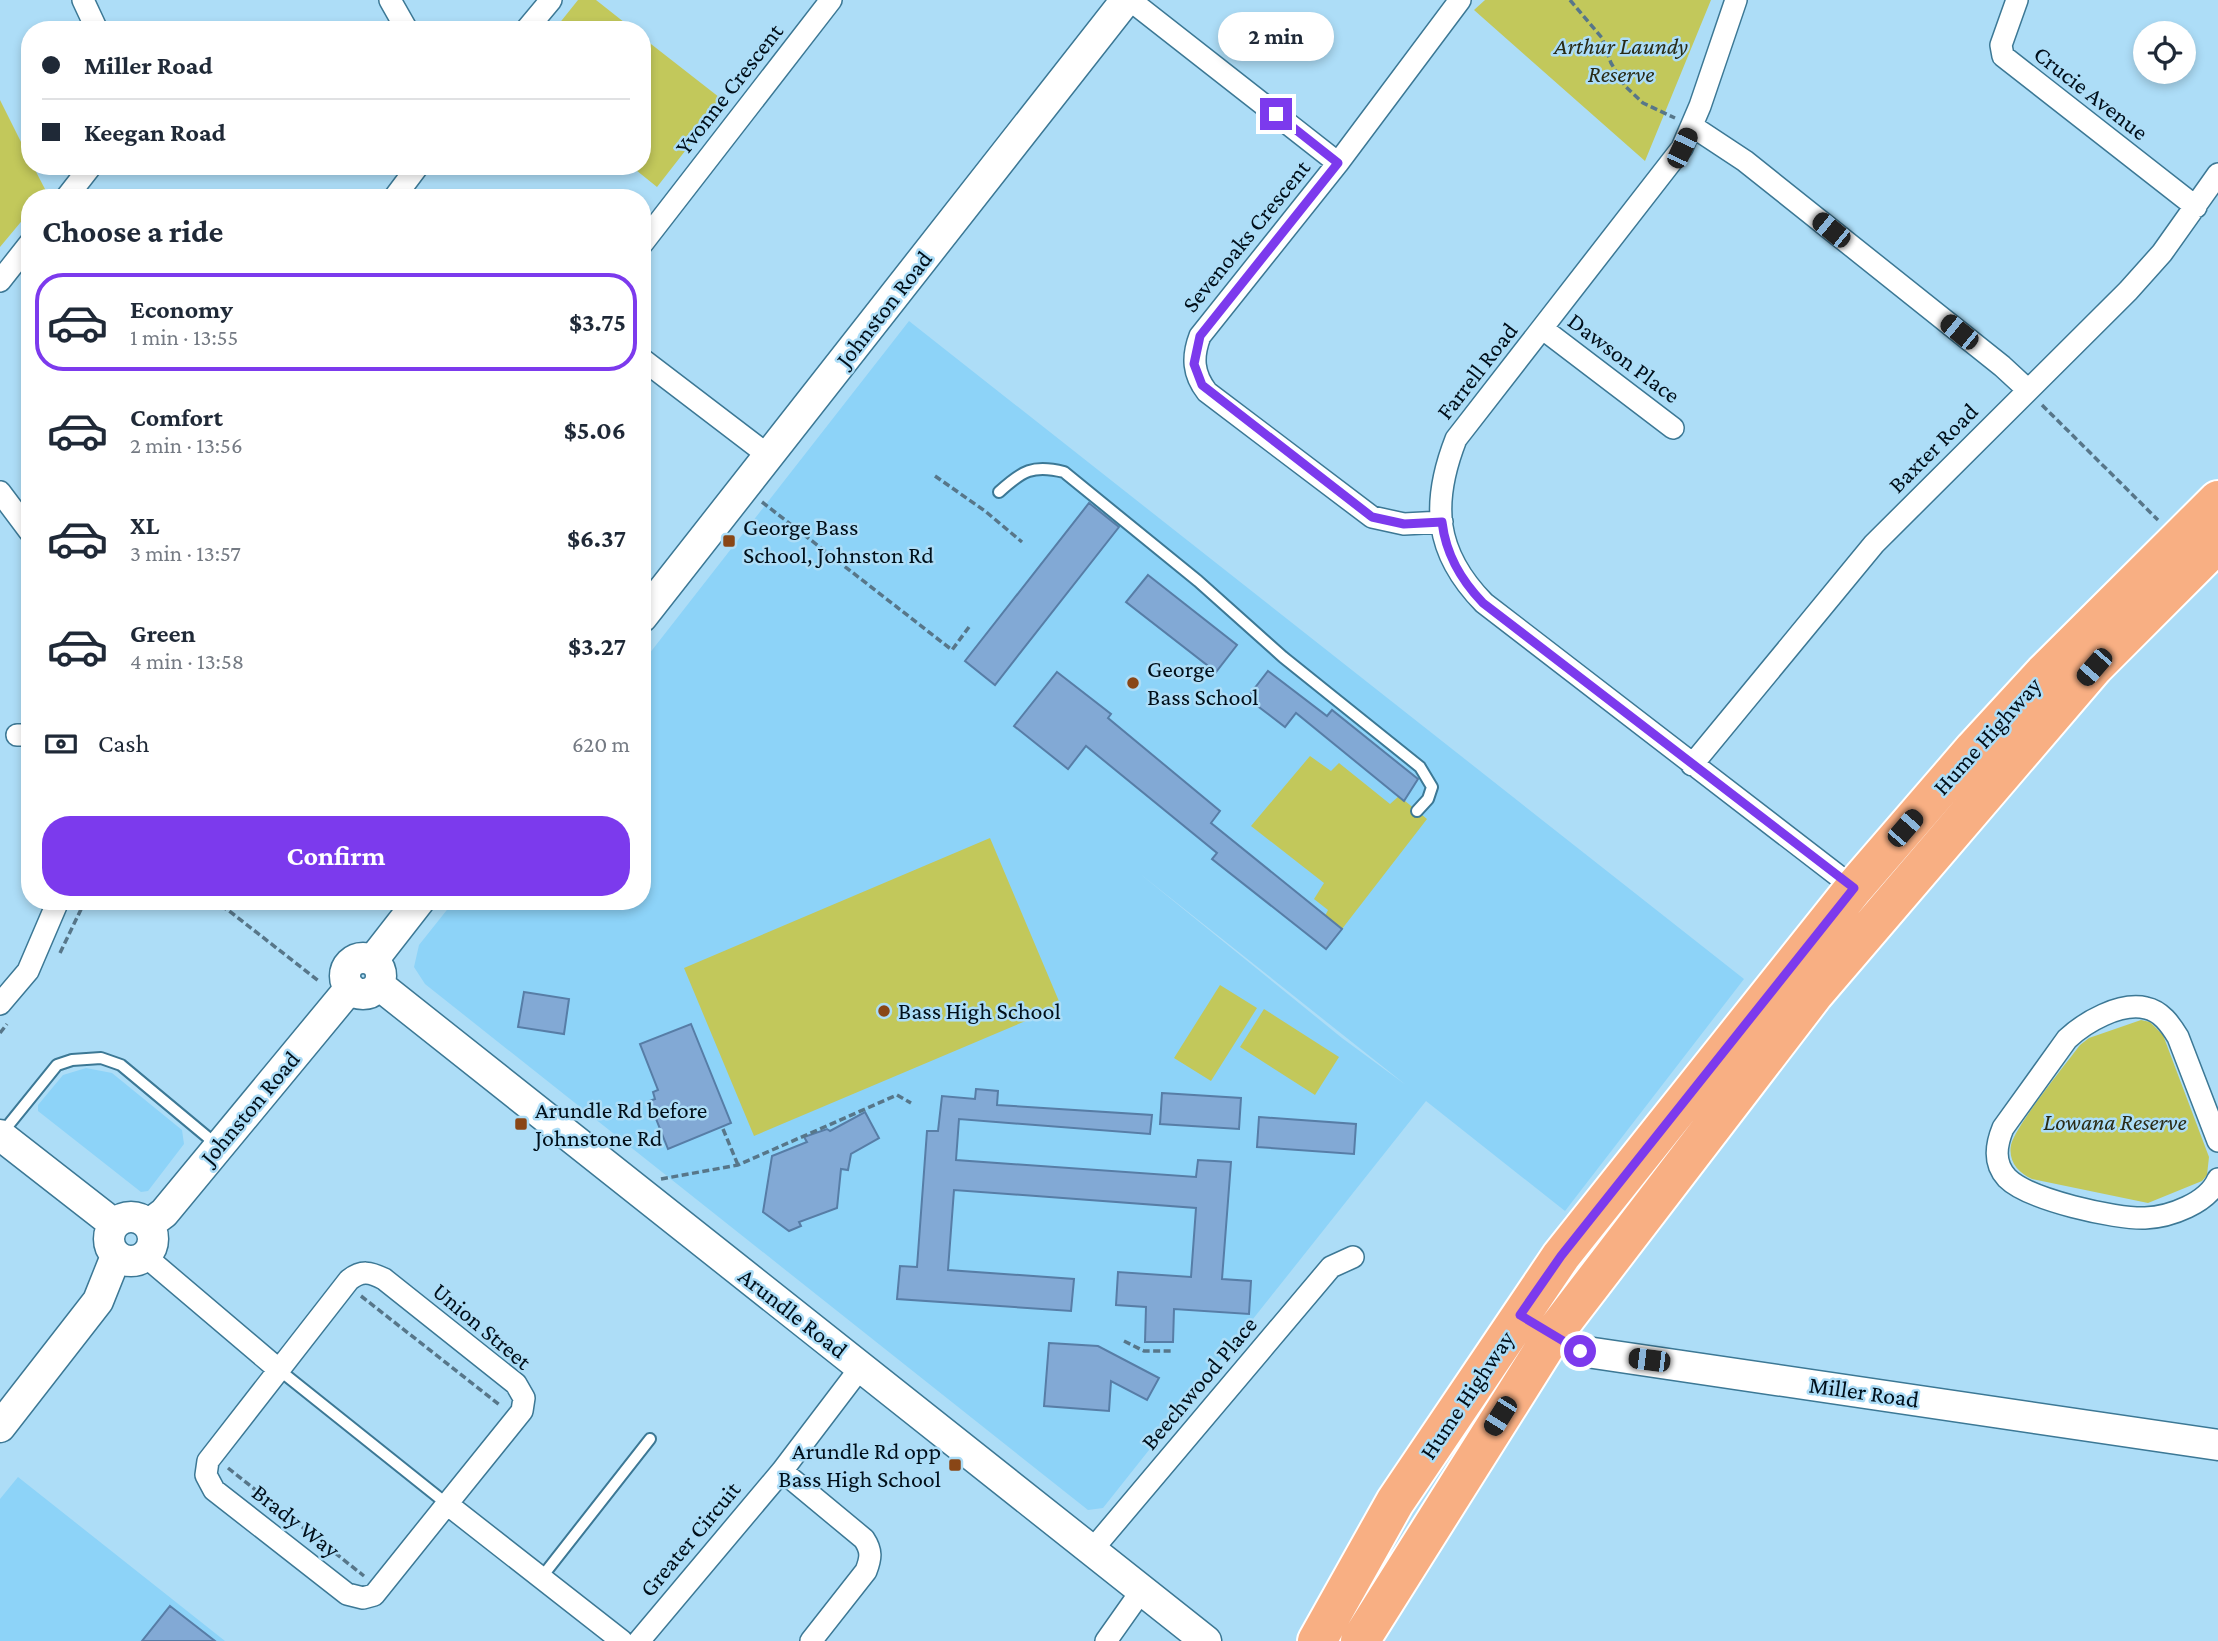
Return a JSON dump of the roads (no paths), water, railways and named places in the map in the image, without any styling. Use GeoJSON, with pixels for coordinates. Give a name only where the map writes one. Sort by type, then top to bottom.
{"type":"FeatureCollection","features":[{"type":"Feature","properties":{"kind":"highway","name":"Hume Highway"},"geometry":{"type":"LineString","coordinates":[[1317,1641],[1395,1502],[1561,1256],[1854,888],[1974,748],[2044,673],[2218,500]]}},
{"type":"Feature","properties":{"kind":"highway","name":"Hume Highway"},"geometry":{"type":"LineString","coordinates":[[1360,1641],[1552,1336],[1814,993],[2094,667],[2218,543]]}},
{"type":"Feature","properties":{"kind":"street"},"geometry":{"type":"LineString","coordinates":[[83,0],[93,21]]}},
{"type":"Feature","properties":{"kind":"street"},"geometry":{"type":"LineString","coordinates":[[390,0],[402,21]]}},
{"type":"Feature","properties":{"kind":"street"},"geometry":{"type":"LineString","coordinates":[[534,21],[551,0]]}},
{"type":"Feature","properties":{"kind":"street","name":"Yvonne Crescent"},"geometry":{"type":"LineString","coordinates":[[651,232],[831,0]]}},
{"type":"Feature","properties":{"kind":"street"},"geometry":{"type":"LineString","coordinates":[[1128,0],[1338,163]]}},
{"type":"Feature","properties":{"kind":"street","name":"Johnston Road"},"geometry":{"type":"LineString","coordinates":[[651,606],[1128,0]]}},
{"type":"Feature","properties":{"kind":"street","name":"Sevenoaks Crescent"},"geometry":{"type":"LineString","coordinates":[[1442,522],[1393,523],[1362,511],[1207,391],[1197,376],[1195,354],[1200,336],[1338,163],[1460,0]]}},
{"type":"Feature","properties":{"kind":"street","name":"Farrell Road"},"geometry":{"type":"LineString","coordinates":[[1736,0],[1692,126],[1670,165],[1456,439],[1440,486],[1444,539],[1458,572],[1483,603],[1854,888]]}},
{"type":"Feature","properties":{"kind":"street","name":"Crucie Avenue"},"geometry":{"type":"LineString","coordinates":[[2017,0],[2001,45],[2003,57],[2196,207]]}},
{"type":"Feature","properties":{"kind":"street"},"geometry":{"type":"LineString","coordinates":[[1692,126],[1745,161],[2002,366],[2028,390]]}},
{"type":"Feature","properties":{"kind":"street","name":"Baxter Road"},"geometry":{"type":"LineString","coordinates":[[1692,765],[1874,544],[2128,291],[2162,253],[2218,174]]}},
{"type":"Feature","properties":{"kind":"street"},"geometry":{"type":"LineString","coordinates":[[73,189],[84,175]]}},
{"type":"Feature","properties":{"kind":"street"},"geometry":{"type":"LineString","coordinates":[[0,281],[21,254]]}},
{"type":"Feature","properties":{"kind":"street","name":"Dawson Place"},"geometry":{"type":"LineString","coordinates":[[1543,329],[1673,428]]}},
{"type":"Feature","properties":{"kind":"street"},"geometry":{"type":"LineString","coordinates":[[651,366],[769,456]]}},
{"type":"Feature","properties":{"kind":"street"},"geometry":{"type":"LineString","coordinates":[[0,492],[21,520]]}},
{"type":"Feature","properties":{"kind":"street"},"geometry":{"type":"LineString","coordinates":[[0,1004],[28,971],[54,910]]}},
{"type":"Feature","properties":{"kind":"street"},"geometry":{"type":"LineString","coordinates":[[376,972],[414,910]]}},
{"type":"Feature","properties":{"kind":"street","name":"Johnston Road"},"geometry":{"type":"LineString","coordinates":[[148,1225],[164,1213],[350,988],[363,994],[370,993],[376,972]]}},
{"type":"Feature","properties":{"kind":"street","name":"Arundle Road"},"geometry":{"type":"LineString","coordinates":[[376,972],[631,1184],[1206,1641]]}},
{"type":"Feature","properties":{"kind":"street"},"geometry":{"type":"LineString","coordinates":[[2218,1141],[2208,1085],[2162,1016],[2148,1008],[2135,1007],[2095,1019],[2080,1027],[2067,1039],[2003,1128],[1997,1144],[1998,1162],[2006,1177],[2035,1195],[2054,1202],[2144,1218],[2194,1203],[2206,1196],[2218,1179]]}},
{"type":"Feature","properties":{"kind":"street"},"geometry":{"type":"LineString","coordinates":[[0,1135],[114,1224]]}},
{"type":"Feature","properties":{"kind":"street"},"geometry":{"type":"LineString","coordinates":[[0,1427],[130,1256],[149,1252],[153,1238],[148,1225],[135,1217],[126,1217],[114,1224],[109,1243],[130,1256],[161,1267],[278,1369]]}},
{"type":"Feature","properties":{"kind":"street","name":"Beechwood Place"},"geometry":{"type":"LineString","coordinates":[[1092,1550],[1331,1267],[1353,1258]]}},
{"type":"Feature","properties":{"kind":"street","name":"Union Street"},"geometry":{"type":"LineString","coordinates":[[278,1369],[346,1284],[359,1273],[372,1273],[384,1279],[516,1384],[524,1398],[522,1411],[447,1504]]}},
{"type":"Feature","properties":{"kind":"street","name":"Miller Road"},"geometry":{"type":"LineString","coordinates":[[1520,1315],[1580,1351],[2218,1445]]}},
{"type":"Feature","properties":{"kind":"street","name":"Greater Circuit"},"geometry":{"type":"LineString","coordinates":[[639,1641],[782,1471],[862,1367]]}},
{"type":"Feature","properties":{"kind":"street","name":"Brady Way"},"geometry":{"type":"LineString","coordinates":[[278,1369],[208,1461],[206,1475],[215,1490],[347,1594],[363,1598],[374,1595],[447,1504]]}},
{"type":"Feature","properties":{"kind":"street"},"geometry":{"type":"LineString","coordinates":[[782,1471],[864,1539],[871,1548],[871,1559],[866,1571],[811,1641]]}},
{"type":"Feature","properties":{"kind":"street"},"geometry":{"type":"LineString","coordinates":[[447,1504],[622,1641]]}},
{"type":"Feature","properties":{"kind":"street"},"geometry":{"type":"LineString","coordinates":[[1107,1641],[1142,1590]]}},
{"type":"Feature","properties":{"kind":"lane"},"geometry":{"type":"LineString","coordinates":[[999,492],[1033,468],[1063,472],[1156,545],[1283,657],[1420,767],[1432,788],[1428,799],[1417,811]]}},
{"type":"Feature","properties":{"kind":"lane"},"geometry":{"type":"LineString","coordinates":[[0,1135],[57,1065],[72,1060],[101,1058],[121,1065],[219,1146]]}},
{"type":"Feature","properties":{"kind":"lane"},"geometry":{"type":"LineString","coordinates":[[278,1369],[447,1504]]}},
{"type":"Feature","properties":{"kind":"lane"},"geometry":{"type":"LineString","coordinates":[[541,1578],[650,1439]]}},
{"type":"Feature","properties":{"kind":"place","name":"George Bass School, Johnston Rd"},"geometry":{"type":"Point","coordinates":[729,541]}},
{"type":"Feature","properties":{"kind":"place","name":"George Bass School"},"geometry":{"type":"Point","coordinates":[1133,683]}},
{"type":"Feature","properties":{"kind":"place","name":"Bass High School"},"geometry":{"type":"Point","coordinates":[884,1011]}},
{"type":"Feature","properties":{"kind":"place","name":"Arundle Rd before Johnstone Rd"},"geometry":{"type":"Point","coordinates":[521,1124]}},
{"type":"Feature","properties":{"kind":"place","name":"Arundle Rd opp Bass High School"},"geometry":{"type":"Point","coordinates":[955,1465]}},
{"type":"Feature","properties":{"kind":"park label","name":"Arthur Laundy Reserve"},"geometry":{"type":"Point","coordinates":[1621,60]}},
{"type":"Feature","properties":{"kind":"park label","name":"Lowana Reserve"},"geometry":{"type":"Point","coordinates":[2115,1122]}}]}
